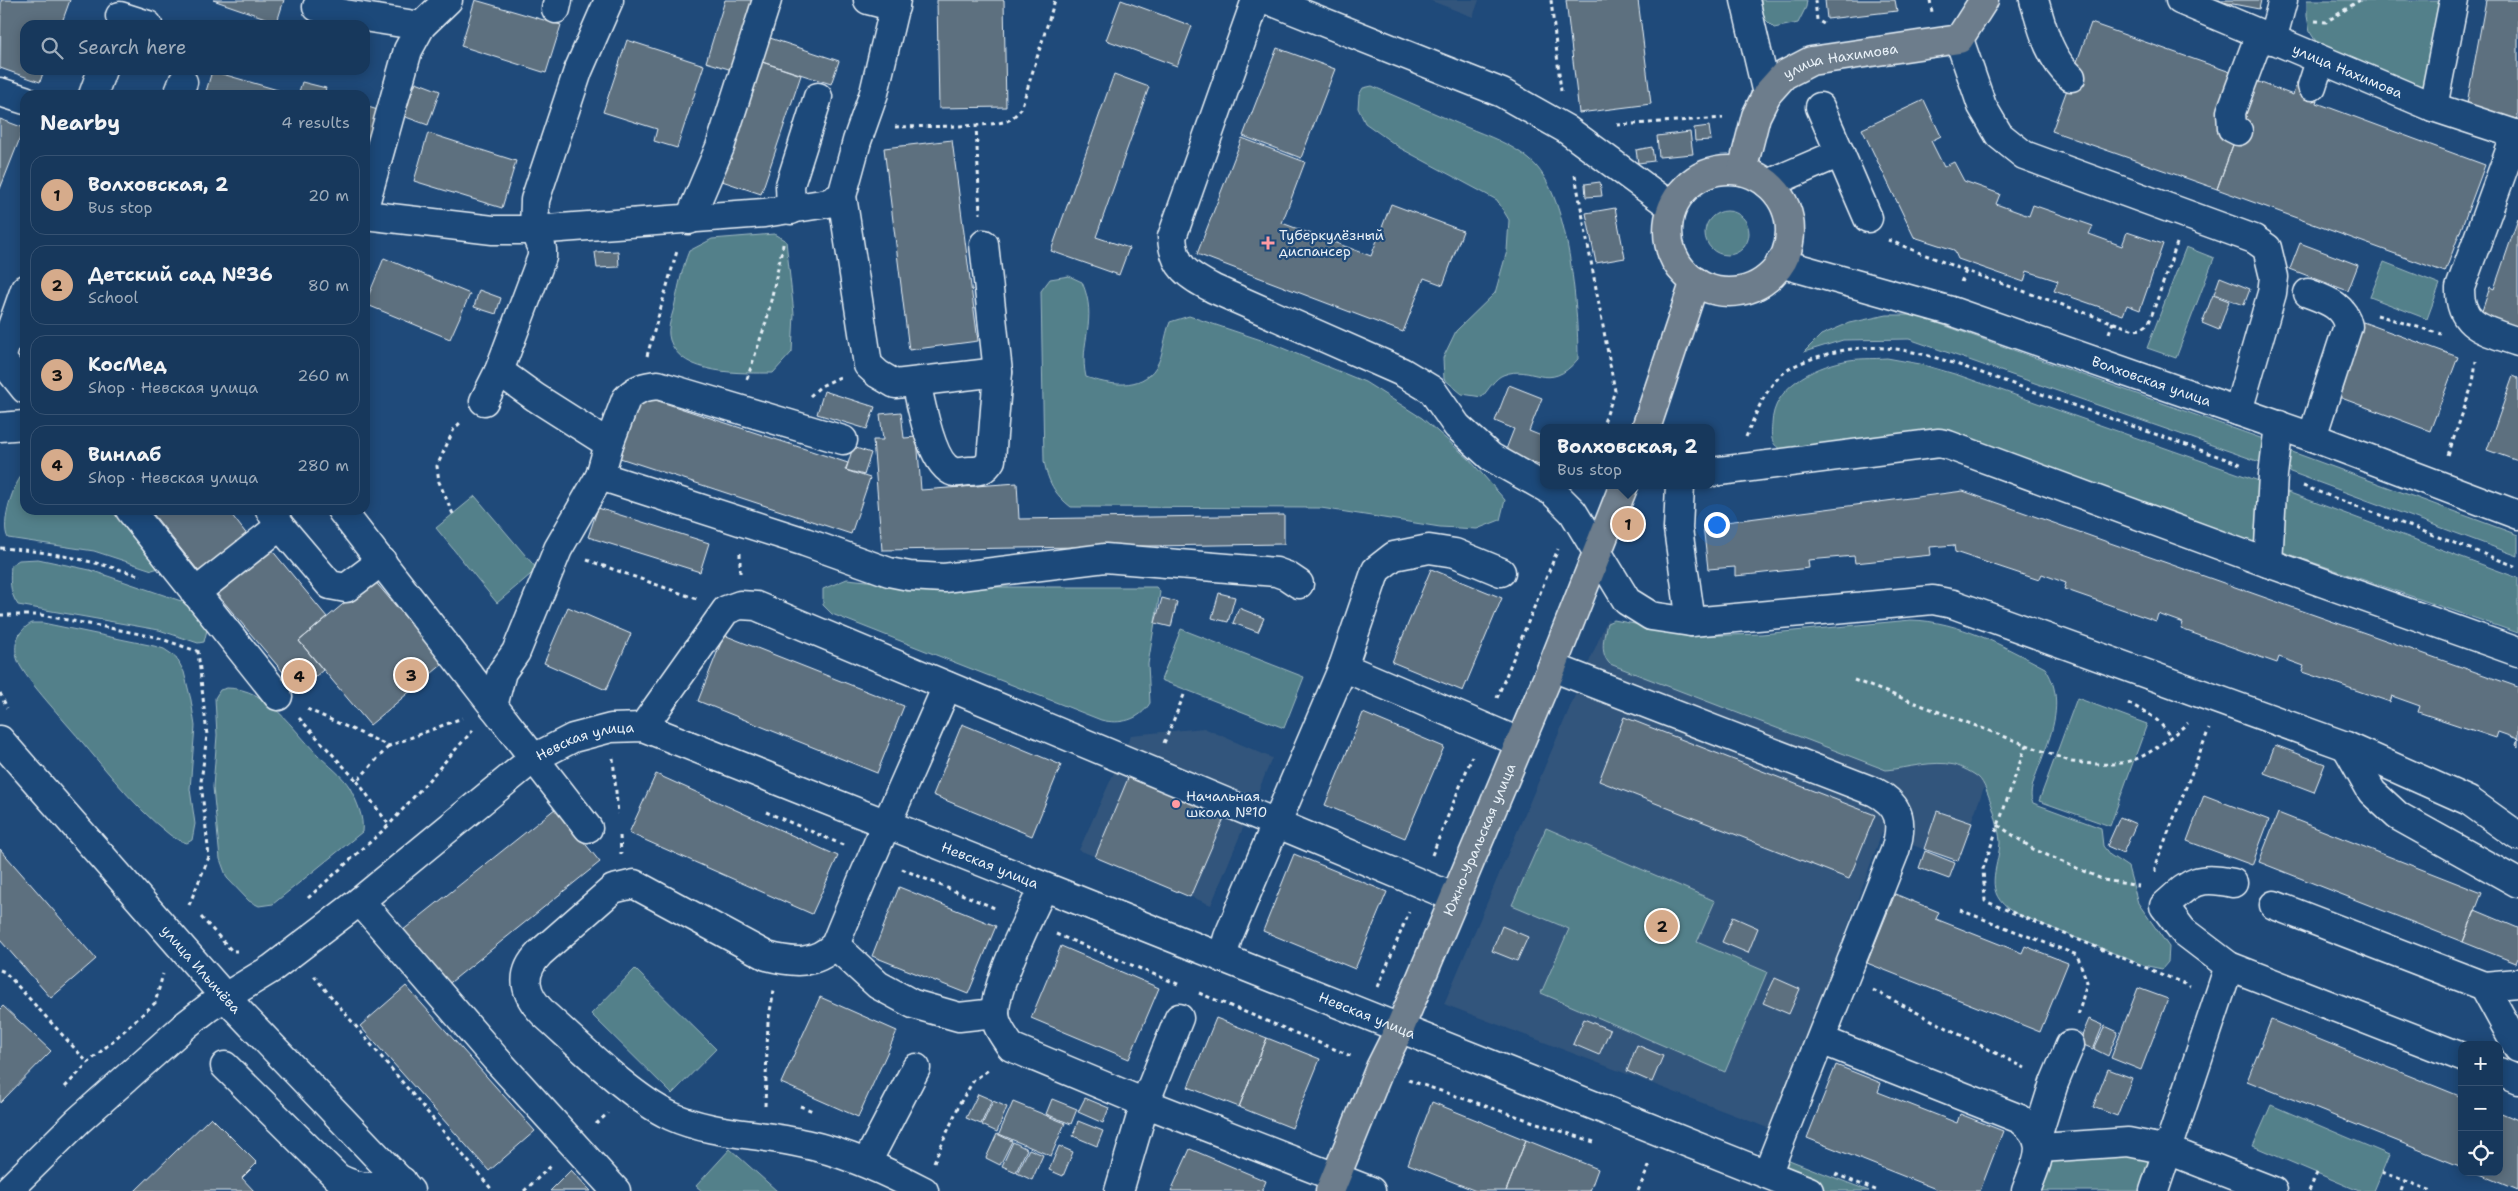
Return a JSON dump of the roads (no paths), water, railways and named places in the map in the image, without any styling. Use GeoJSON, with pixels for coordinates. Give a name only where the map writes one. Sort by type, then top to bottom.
{"type":"FeatureCollection","features":[{"type":"Feature","properties":{"kind":"main road"},"geometry":{"type":"LineString","coordinates":[[1959,39],[1984,0]]}},
{"type":"Feature","properties":{"kind":"main road","name":"улица Нахимова"},"geometry":{"type":"LineString","coordinates":[[1742,171],[1761,105],[1784,76],[1812,61],[1959,39]]}},
{"type":"Feature","properties":{"kind":"main road"},"geometry":{"type":"LineString","coordinates":[[1714,171],[1742,171],[1756,176],[1768,184],[1784,204],[1790,228],[1786,252],[1780,263],[1763,281],[1741,290],[1717,290],[1695,281],[1686,274],[1672,251],[1668,229],[1672,207],[1679,195],[1701,176],[1714,171]]}},
{"type":"Feature","properties":{"kind":"main road"},"geometry":{"type":"LineString","coordinates":[[1647,424],[1695,281]]}},
{"type":"Feature","properties":{"kind":"main road","name":"Южно-Уральская улица"},"geometry":{"type":"LineString","coordinates":[[1333,1184],[1380,1068],[1399,1030],[1552,667],[1622,489]]}},
{"type":"Feature","properties":{"kind":"street"},"geometry":{"type":"LineString","coordinates":[[370,186],[408,50],[421,26],[448,0]]}},
{"type":"Feature","properties":{"kind":"street"},"geometry":{"type":"LineString","coordinates":[[484,401],[500,371],[542,257],[542,249],[534,230],[535,200],[578,72],[609,0]]}},
{"type":"Feature","properties":{"kind":"street"},"geometry":{"type":"LineString","coordinates":[[689,220],[720,147],[767,0]]}},
{"type":"Feature","properties":{"kind":"street"},"geometry":{"type":"LineString","coordinates":[[868,0],[896,4],[874,93],[857,141],[842,196],[868,365],[878,374],[895,384],[998,372]]}},
{"type":"Feature","properties":{"kind":"street"},"geometry":{"type":"LineString","coordinates":[[1256,0],[1172,236],[1177,263],[1190,276],[1214,289],[1402,372],[1432,390],[1457,426],[1491,457],[1540,485]]}},
{"type":"Feature","properties":{"kind":"street"},"geometry":{"type":"LineString","coordinates":[[1268,0],[1502,93],[1566,129],[1672,207]]}},
{"type":"Feature","properties":{"kind":"street"},"geometry":{"type":"LineString","coordinates":[[1745,0],[1761,105]]}},
{"type":"Feature","properties":{"kind":"street"},"geometry":{"type":"LineString","coordinates":[[2034,0],[2054,55],[2062,69],[2072,77]]}},
{"type":"Feature","properties":{"kind":"street","name":"улица Нахимова"},"geometry":{"type":"LineString","coordinates":[[2180,0],[2273,23],[2316,73],[2433,107],[2517,135]]}},
{"type":"Feature","properties":{"kind":"street"},"geometry":{"type":"LineString","coordinates":[[2433,107],[2454,0]]}},
{"type":"Feature","properties":{"kind":"street"},"geometry":{"type":"LineString","coordinates":[[316,11],[421,26]]}},
{"type":"Feature","properties":{"kind":"street"},"geometry":{"type":"LineString","coordinates":[[121,14],[136,20]]}},
{"type":"Feature","properties":{"kind":"street"},"geometry":{"type":"LineString","coordinates":[[2238,131],[2232,128],[2230,112],[2273,23]]}},
{"type":"Feature","properties":{"kind":"street"},"geometry":{"type":"LineString","coordinates":[[1959,39],[1982,106],[1999,135],[2024,155],[2254,239],[2267,248],[2272,262],[2274,277],[2272,293],[2238,411]]}},
{"type":"Feature","properties":{"kind":"street"},"geometry":{"type":"LineString","coordinates":[[95,90],[100,75]]}},
{"type":"Feature","properties":{"kind":"street"},"geometry":{"type":"LineString","coordinates":[[0,92],[20,98]]}},
{"type":"Feature","properties":{"kind":"street"},"geometry":{"type":"LineString","coordinates":[[792,210],[790,185],[818,97]]}},
{"type":"Feature","properties":{"kind":"street"},"geometry":{"type":"LineString","coordinates":[[1820,107],[1868,218]]}},
{"type":"Feature","properties":{"kind":"street"},"geometry":{"type":"LineString","coordinates":[[2517,135],[2460,288],[2460,304],[2473,333],[2518,342]]}},
{"type":"Feature","properties":{"kind":"street"},"geometry":{"type":"LineString","coordinates":[[1768,184],[1840,153]]}},
{"type":"Feature","properties":{"kind":"street"},"geometry":{"type":"LineString","coordinates":[[370,216],[493,230],[534,230],[689,220],[792,210],[828,202],[842,196]]}},
{"type":"Feature","properties":{"kind":"street"},"geometry":{"type":"LineString","coordinates":[[916,382],[937,457],[954,472],[980,471],[987,467],[991,460],[998,372],[984,244]]}},
{"type":"Feature","properties":{"kind":"street","name":"Волховская улица"},"geometry":{"type":"LineString","coordinates":[[1780,263],[1952,311],[2279,425],[2518,515]]}},
{"type":"Feature","properties":{"kind":"street"},"geometry":{"type":"LineString","coordinates":[[2308,293],[2334,303],[2346,318],[2348,326],[2312,437]]}},
{"type":"Feature","properties":{"kind":"street"},"geometry":{"type":"LineString","coordinates":[[20,304],[0,360],[20,383]]}},
{"type":"Feature","properties":{"kind":"street"},"geometry":{"type":"LineString","coordinates":[[500,371],[535,397],[609,444]]}},
{"type":"Feature","properties":{"kind":"street"},"geometry":{"type":"LineString","coordinates":[[493,706],[502,672],[516,652],[558,549],[600,476],[609,444],[626,399],[637,389],[658,385],[843,440]]}},
{"type":"Feature","properties":{"kind":"street"},"geometry":{"type":"LineString","coordinates":[[0,427],[20,425]]}},
{"type":"Feature","properties":{"kind":"street"},"geometry":{"type":"LineString","coordinates":[[2268,563],[2273,475],[2279,425]]}},
{"type":"Feature","properties":{"kind":"street"},"geometry":{"type":"LineString","coordinates":[[1722,471],[1939,443],[2518,652]]}},
{"type":"Feature","properties":{"kind":"street"},"geometry":{"type":"LineString","coordinates":[[600,476],[889,572],[909,576],[944,578],[1105,558],[1276,572],[1287,576],[1299,584]]}},
{"type":"Feature","properties":{"kind":"street"},"geometry":{"type":"LineString","coordinates":[[1548,489],[1573,512],[1627,601],[1651,616],[1691,622],[1933,600],[1953,604],[2218,706],[2346,746],[2468,801],[2518,836]]}},
{"type":"Feature","properties":{"kind":"street"},"geometry":{"type":"LineString","coordinates":[[1680,489],[1678,529],[1691,622]]}},
{"type":"Feature","properties":{"kind":"street"},"geometry":{"type":"LineString","coordinates":[[134,515],[278,696]]}},
{"type":"Feature","properties":{"kind":"street"},"geometry":{"type":"LineString","coordinates":[[345,515],[588,828]]}},
{"type":"Feature","properties":{"kind":"street"},"geometry":{"type":"LineString","coordinates":[[195,593],[275,518],[330,585],[346,588],[382,561]]}},
{"type":"Feature","properties":{"kind":"street"},"geometry":{"type":"LineString","coordinates":[[1222,958],[1228,937],[1343,667],[1376,570],[1394,556],[1429,549],[1455,553],[1501,572]]}},
{"type":"Feature","properties":{"kind":"street"},"geometry":{"type":"LineString","coordinates":[[643,727],[733,607],[756,606],[1454,897]]}},
{"type":"Feature","properties":{"kind":"street"},"geometry":{"type":"LineString","coordinates":[[1343,667],[1519,742]]}},
{"type":"Feature","properties":{"kind":"street"},"geometry":{"type":"LineString","coordinates":[[1552,667],[1875,792],[1886,798],[1894,806],[1900,824],[1895,851],[1767,1174]]}},
{"type":"Feature","properties":{"kind":"street"},"geometry":{"type":"LineString","coordinates":[[923,1190],[868,1162],[805,1144],[708,1128],[671,1116],[632,1091],[544,1014],[532,1002],[526,987],[529,964],[613,890],[634,884],[767,956],[784,961],[802,962],[826,955],[835,945],[871,856],[887,825],[947,686]]}},
{"type":"Feature","properties":{"kind":"street","name":"Невская улица"},"geometry":{"type":"LineString","coordinates":[[7,1191],[78,1122],[187,1024],[225,997],[272,969],[360,901],[534,758],[573,738],[611,728],[643,727],[1399,1030],[1809,1191]]}},
{"type":"Feature","properties":{"kind":"street","name":"улица Ильичёва"},"geometry":{"type":"LineString","coordinates":[[0,740],[225,997],[406,1186]]}},
{"type":"Feature","properties":{"kind":"street"},"geometry":{"type":"LineString","coordinates":[[2346,746],[2372,792],[2398,816],[2518,883]]}},
{"type":"Feature","properties":{"kind":"street"},"geometry":{"type":"LineString","coordinates":[[2233,883],[2212,879],[2187,885],[2164,906],[2183,931],[2229,966],[2458,1055]]}},
{"type":"Feature","properties":{"kind":"street"},"geometry":{"type":"LineString","coordinates":[[1043,888],[1026,921],[1002,984],[995,1013],[999,1030],[1011,1047],[1333,1184],[1371,1191]]}},
{"type":"Feature","properties":{"kind":"street"},"geometry":{"type":"LineString","coordinates":[[360,901],[573,1146],[616,1191]]}},
{"type":"Feature","properties":{"kind":"street"},"geometry":{"type":"LineString","coordinates":[[2274,905],[2484,986],[2518,983]]}},
{"type":"Feature","properties":{"kind":"street"},"geometry":{"type":"LineString","coordinates":[[835,945],[878,985],[913,1004],[959,1016],[995,1013]]}},
{"type":"Feature","properties":{"kind":"street"},"geometry":{"type":"LineString","coordinates":[[2154,1191],[2229,966]]}},
{"type":"Feature","properties":{"kind":"street"},"geometry":{"type":"LineString","coordinates":[[2484,986],[2518,1048]]}},
{"type":"Feature","properties":{"kind":"street"},"geometry":{"type":"LineString","coordinates":[[1119,1191],[1145,1103],[1179,1018]]}},
{"type":"Feature","properties":{"kind":"street"},"geometry":{"type":"LineString","coordinates":[[1821,1040],[2020,1119],[2030,1126],[2039,1142]]}},
{"type":"Feature","properties":{"kind":"street"},"geometry":{"type":"LineString","coordinates":[[2026,1191],[2054,1084],[2070,1045]]}},
{"type":"Feature","properties":{"kind":"street"},"geometry":{"type":"LineString","coordinates":[[224,1066],[338,1178],[354,1186],[374,1188],[406,1186]]}},
{"type":"Feature","properties":{"kind":"street"},"geometry":{"type":"LineString","coordinates":[[868,1162],[916,1068]]}},
{"type":"Feature","properties":{"kind":"street"},"geometry":{"type":"LineString","coordinates":[[2503,1074],[2518,1080]]}},
{"type":"Feature","properties":{"kind":"street"},"geometry":{"type":"LineString","coordinates":[[2039,1142],[2128,1142],[2168,1150],[2273,1191]]}},
{"type":"Feature","properties":{"kind":"place","name":"Туберкулёзный диспансер"},"geometry":{"type":"Point","coordinates":[1268,243]}},
{"type":"Feature","properties":{"kind":"place","name":"Волховская, 2"},"geometry":{"type":"Point","coordinates":[1628,524]}},
{"type":"Feature","properties":{"kind":"place","name":"КосМед"},"geometry":{"type":"Point","coordinates":[411,675]}},
{"type":"Feature","properties":{"kind":"place","name":"Винлаб"},"geometry":{"type":"Point","coordinates":[299,676]}},
{"type":"Feature","properties":{"kind":"place","name":"Начальная школа №10"},"geometry":{"type":"Point","coordinates":[1176,804]}},
{"type":"Feature","properties":{"kind":"place","name":"Детский сад №36"},"geometry":{"type":"Point","coordinates":[1662,926]}}]}
